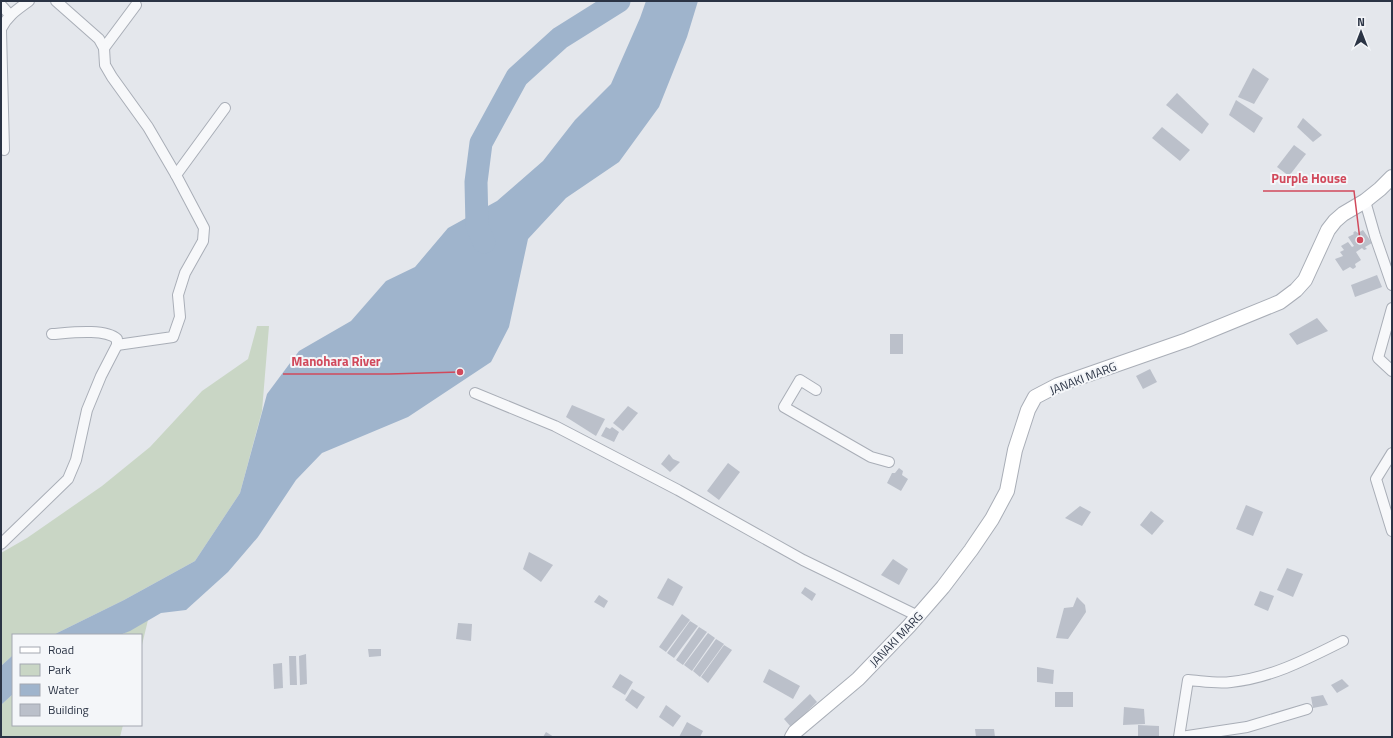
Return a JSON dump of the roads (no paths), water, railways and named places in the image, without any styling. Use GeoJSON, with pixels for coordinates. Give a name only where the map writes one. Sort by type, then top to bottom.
{"type":"FeatureCollection","features":[{"type":"Feature","properties":{"kind":"street"},"geometry":{"type":"LineString","coordinates":[[4,150],[1,30],[4,22],[10,15],[29,1]]}},
{"type":"Feature","properties":{"kind":"street"},"geometry":{"type":"LineString","coordinates":[[56,1],[99,40],[104,48],[105,65],[148,127],[176,175],[204,228],[203,241],[186,273],[178,295],[180,317],[172,337],[117,345]]}},
{"type":"Feature","properties":{"kind":"street"},"geometry":{"type":"LineString","coordinates":[[104,48],[136,4]]}},
{"type":"Feature","properties":{"kind":"street"},"geometry":{"type":"LineString","coordinates":[[1,5],[10,15]]}},
{"type":"Feature","properties":{"kind":"street"},"geometry":{"type":"LineString","coordinates":[[176,175],[225,108]]}},
{"type":"Feature","properties":{"kind":"street","name":"JANAKI MARG"},"geometry":{"type":"LineString","coordinates":[[792,737],[795,732],[858,679],[918,616],[943,587],[971,550],[992,519],[1007,491],[1015,450],[1028,410],[1035,398],[1058,385],[1187,340],[1280,302],[1296,290],[1305,280],[1328,230],[1335,221],[1342,214],[1365,201],[1392,177]]}},
{"type":"Feature","properties":{"kind":"street"},"geometry":{"type":"LineString","coordinates":[[1365,201],[1392,285]]}},
{"type":"Feature","properties":{"kind":"street"},"geometry":{"type":"LineString","coordinates":[[1392,308],[1378,358],[1392,371]]}},
{"type":"Feature","properties":{"kind":"street"},"geometry":{"type":"LineString","coordinates":[[1,544],[68,479],[76,460],[87,410],[101,376],[117,345],[117,339],[113,335],[91,332],[52,334]]}},
{"type":"Feature","properties":{"kind":"street"},"geometry":{"type":"LineString","coordinates":[[816,390],[800,380],[784,407],[871,457],[889,462]]}},
{"type":"Feature","properties":{"kind":"street"},"geometry":{"type":"LineString","coordinates":[[475,393],[555,426],[678,490],[803,560],[918,616]]}},
{"type":"Feature","properties":{"kind":"street"},"geometry":{"type":"LineString","coordinates":[[1392,453],[1376,479],[1392,531]]}},
{"type":"Feature","properties":{"kind":"street"},"geometry":{"type":"LineString","coordinates":[[1307,709],[1247,727],[1180,737],[1188,680],[1230,682],[1267,675],[1323,651],[1342,640]]}},
{"type":"Feature","properties":{"kind":"water"},"geometry":{"type":"Polygon","coordinates":[[[646,1],[698,1],[687,37],[659,107],[619,162],[566,198],[528,239],[509,327],[491,362],[408,417],[322,453],[296,480],[258,537],[228,572],[186,610],[161,613],[122,634],[55,634],[124,600],[195,561],[240,493],[267,394],[299,351],[351,321],[386,281],[415,267],[448,228],[497,201],[543,161],[575,120],[611,84],[646,1]]]}},
{"type":"Feature","properties":{"kind":"water"},"geometry":{"type":"Polygon","coordinates":[[[12,656],[12,695],[1,705],[1,666],[12,656]]]}},
{"type":"Feature","properties":{"kind":"waterway"},"geometry":{"type":"LineString","coordinates":[[484,242],[477,226],[476,182],[481,143],[517,77],[560,38],[619,1]]}},
{"type":"Feature","properties":{"kind":"place","name":"Purple House"},"geometry":{"type":"Point","coordinates":[1360,240]}},
{"type":"Feature","properties":{"kind":"place","name":"Manohara River"},"geometry":{"type":"Point","coordinates":[460,372]}}]}
